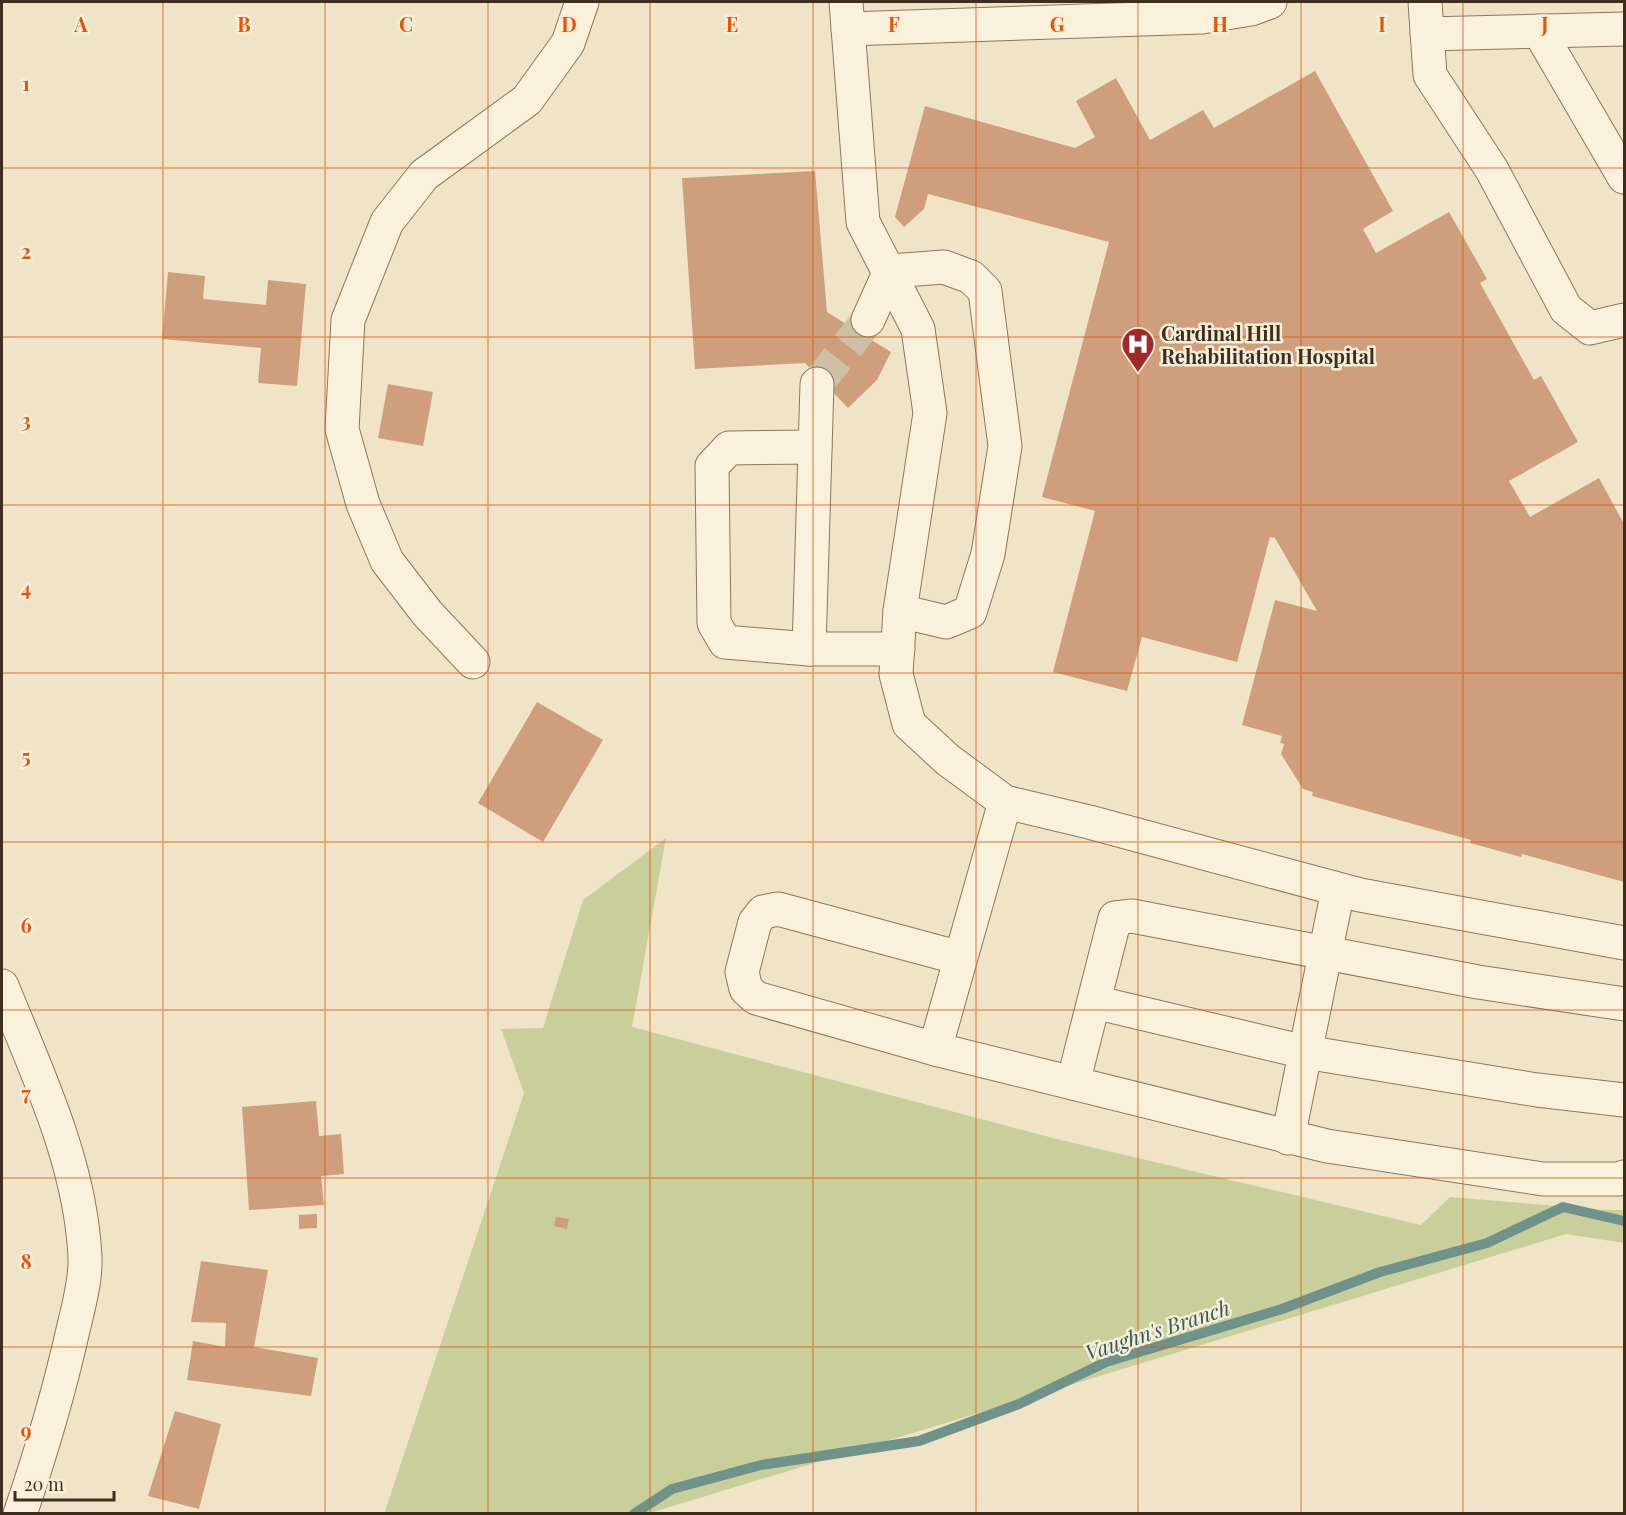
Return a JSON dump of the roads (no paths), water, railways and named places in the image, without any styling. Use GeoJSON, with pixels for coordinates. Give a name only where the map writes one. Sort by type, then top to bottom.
{"type":"FeatureCollection","features":[{"type":"Feature","properties":{"kind":"street"},"geometry":{"type":"LineString","coordinates":[[473,662],[427,613],[387,561],[363,504],[342,429],[348,320],[387,222],[424,175],[527,100],[568,43],[582,2]]}},
{"type":"Feature","properties":{"kind":"street"},"geometry":{"type":"LineString","coordinates":[[1270,2],[1251,9],[1202,17],[847,15],[863,222],[918,329],[930,413],[900,611],[896,674],[909,724],[948,760],[1005,802],[1100,825],[1338,890],[1624,943]]}},
{"type":"Feature","properties":{"kind":"street"},"geometry":{"type":"LineString","coordinates":[[1425,2],[1430,75],[1491,170],[1566,309],[1590,328],[1624,320]]}},
{"type":"Feature","properties":{"kind":"street"},"geometry":{"type":"LineString","coordinates":[[1427,34],[1624,29]]}},
{"type":"Feature","properties":{"kind":"street"},"geometry":{"type":"LineString","coordinates":[[1539,31],[1624,177]]}},
{"type":"Feature","properties":{"kind":"street"},"geometry":{"type":"LineString","coordinates":[[890,272],[944,267],[971,277],[985,291],[1005,446],[988,554],[970,612],[945,622],[900,611]]}},
{"type":"Feature","properties":{"kind":"street"},"geometry":{"type":"LineString","coordinates":[[868,320],[890,272]]}},
{"type":"Feature","properties":{"kind":"street"},"geometry":{"type":"LineString","coordinates":[[809,649],[817,384]]}},
{"type":"Feature","properties":{"kind":"street"},"geometry":{"type":"LineString","coordinates":[[815,447],[729,448],[712,466],[714,623],[725,642],[809,649],[898,649]]}},
{"type":"Feature","properties":{"kind":"street"},"geometry":{"type":"LineString","coordinates":[[935,1049],[1005,802]]}},
{"type":"Feature","properties":{"kind":"street"},"geometry":{"type":"LineString","coordinates":[[1288,1138],[1338,890]]}},
{"type":"Feature","properties":{"kind":"street"},"geometry":{"type":"LineString","coordinates":[[960,958],[778,909],[763,912],[755,922],[742,972],[746,989],[756,998],[935,1049],[1288,1138],[1543,1179],[1620,1179],[1624,1177]]}},
{"type":"Feature","properties":{"kind":"street"},"geometry":{"type":"LineString","coordinates":[[1073,1083],[1115,918],[1132,916],[1478,982],[1624,1004]]}},
{"type":"Feature","properties":{"kind":"street"},"geometry":{"type":"LineString","coordinates":[[2,986],[54,1117],[76,1188],[85,1261],[61,1385],[20,1514]]}},
{"type":"Feature","properties":{"kind":"street"},"geometry":{"type":"LineString","coordinates":[[1094,1002],[1305,1052],[1537,1090],[1624,1100]]}},
{"type":"Feature","properties":{"kind":"waterway","name":"Vaughn's Branch"},"geometry":{"type":"LineString","coordinates":[[634,1514],[672,1489],[761,1465],[919,1441],[1019,1404],[1106,1362],[1282,1309],[1380,1272],[1487,1243],[1563,1207],[1624,1221]]}},
{"type":"Feature","properties":{"kind":"tunnel"},"geometry":{"type":"LineString","coordinates":[[817,384],[868,320]]}},
{"type":"Feature","properties":{"kind":"place","name":"Cardinal Hill Rehabilitation Hospital"},"geometry":{"type":"Point","coordinates":[1138,373]}}]}
